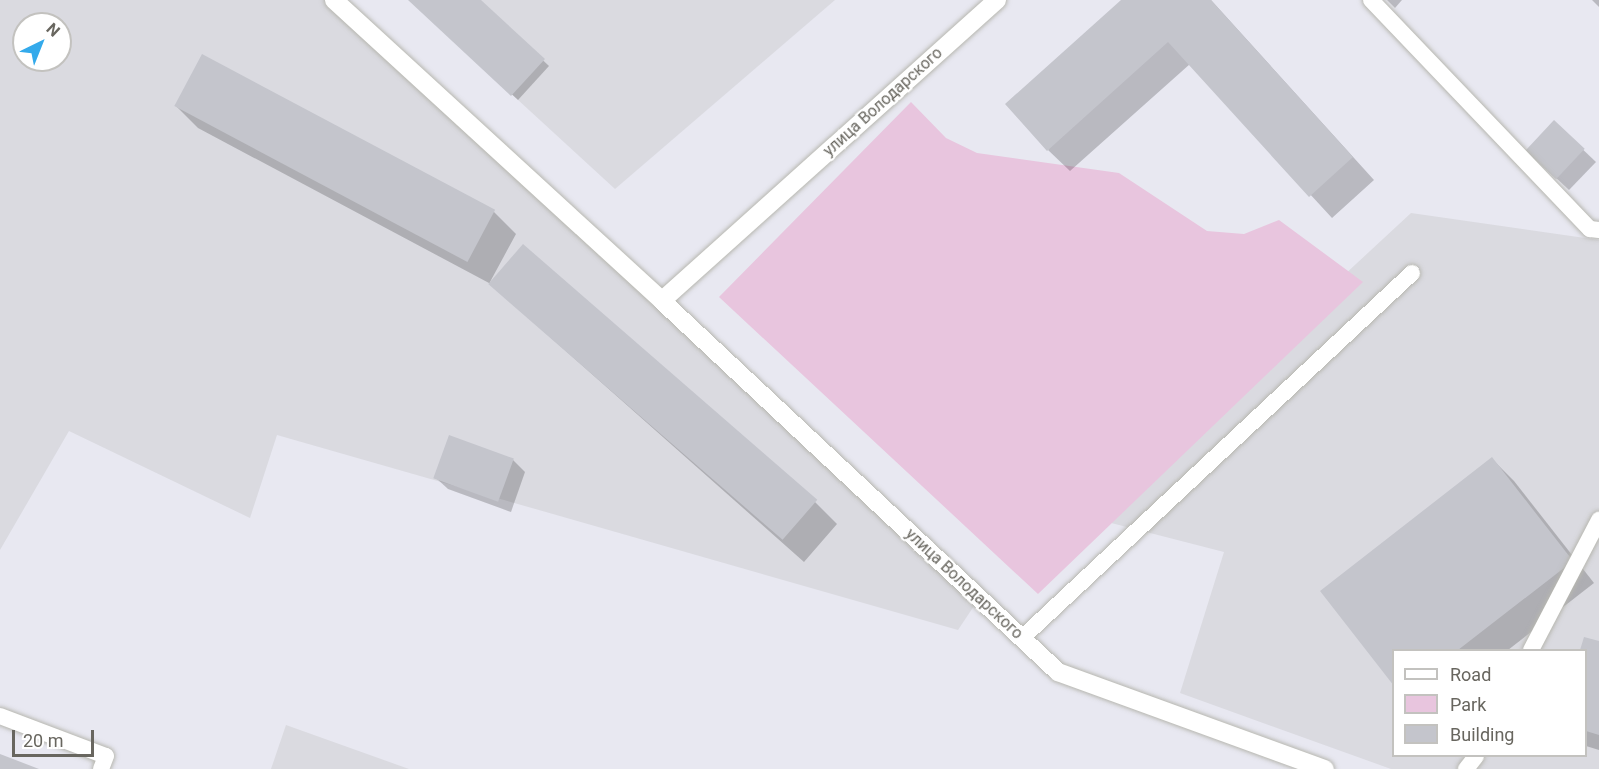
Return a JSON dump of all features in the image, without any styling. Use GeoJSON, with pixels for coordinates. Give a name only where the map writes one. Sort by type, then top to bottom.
{"type":"FeatureCollection","features":[{"type":"Feature","properties":{"kind":"street","name":"улица Володарского"},"geometry":{"type":"LineString","coordinates":[[335,0],[662,301],[1058,672],[1325,769]]}},
{"type":"Feature","properties":{"kind":"street","name":"улица Володарского"},"geometry":{"type":"LineString","coordinates":[[662,301],[997,0]]}},
{"type":"Feature","properties":{"kind":"lane"},"geometry":{"type":"LineString","coordinates":[[1371,0],[1590,229],[1599,230]]}},
{"type":"Feature","properties":{"kind":"lane"},"geometry":{"type":"LineString","coordinates":[[1022,638],[1412,273]]}},
{"type":"Feature","properties":{"kind":"lane"},"geometry":{"type":"LineString","coordinates":[[1532,649],[1599,520]]}},
{"type":"Feature","properties":{"kind":"lane"},"geometry":{"type":"LineString","coordinates":[[0,716],[106,756],[101,769]]}},
{"type":"Feature","properties":{"kind":"lane"},"geometry":{"type":"LineString","coordinates":[[1466,769],[1475,757]]}},
{"type":"Feature","properties":{"kind":"shaded area"},"geometry":{"type":"Polygon","coordinates":[[[0,0],[329,0],[976,603],[958,630],[277,435],[250,518],[69,431],[0,550],[0,0]]]}},
{"type":"Feature","properties":{"kind":"shaded area"},"geometry":{"type":"Polygon","coordinates":[[[409,0],[835,0],[615,189],[409,0]]]}},
{"type":"Feature","properties":{"kind":"shaded area"},"geometry":{"type":"Polygon","coordinates":[[[1411,213],[1599,240],[1599,769],[1391,769],[1180,693],[1224,552],[1084,516],[1411,213]]]}},
{"type":"Feature","properties":{"kind":"shaded area"},"geometry":{"type":"Polygon","coordinates":[[[286,725],[409,769],[271,769],[286,725]]]}},
{"type":"Feature","properties":{"kind":"green space"},"geometry":{"type":"Polygon","coordinates":[[[911,102],[946,138],[977,153],[1119,173],[1207,231],[1244,234],[1279,220],[1363,282],[1038,594],[719,297],[911,102]]]}},
{"type":"Feature","properties":{"kind":"building"},"geometry":{"type":"Polygon","coordinates":[[[408,0],[481,0],[545,59],[511,96],[408,0]]]}},
{"type":"Feature","properties":{"kind":"building"},"geometry":{"type":"Polygon","coordinates":[[[1121,0],[1211,0],[1353,157],[1309,197],[1168,42],[1047,151],[1005,104],[1121,0]]]}},
{"type":"Feature","properties":{"kind":"building"},"geometry":{"type":"Polygon","coordinates":[[[202,54],[495,210],[467,262],[174,106],[202,54]]]}},
{"type":"Feature","properties":{"kind":"building"},"geometry":{"type":"Polygon","coordinates":[[[1554,120],[1585,149],[1556,179],[1525,151],[1554,120]]]}},
{"type":"Feature","properties":{"kind":"building"},"geometry":{"type":"Polygon","coordinates":[[[523,244],[817,500],[783,540],[488,284],[523,244]]]}},
{"type":"Feature","properties":{"kind":"building"},"geometry":{"type":"Polygon","coordinates":[[[449,435],[514,459],[498,502],[433,478],[449,435]]]}},
{"type":"Feature","properties":{"kind":"building"},"geometry":{"type":"Polygon","coordinates":[[[1492,457],[1573,561],[1459,649],[1392,649],[1392,683],[1320,591],[1492,457]]]}},
{"type":"Feature","properties":{"kind":"building"},"geometry":{"type":"Polygon","coordinates":[[[1584,637],[1599,641],[1599,735],[1587,731],[1587,649],[1580,649],[1584,637]]]}},
{"type":"Feature","properties":{"kind":"building"},"geometry":{"type":"Polygon","coordinates":[[[0,754],[39,769],[0,769],[0,754]]]}}]}
